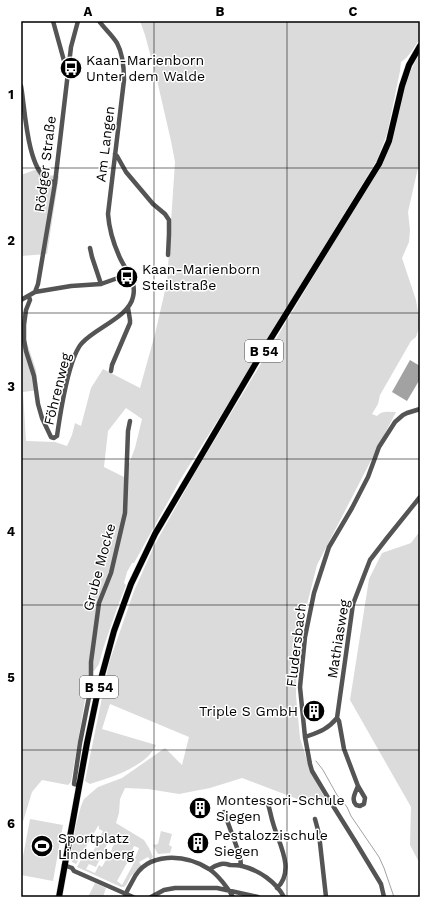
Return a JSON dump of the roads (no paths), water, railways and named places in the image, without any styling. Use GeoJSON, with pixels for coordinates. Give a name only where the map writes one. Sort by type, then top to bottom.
{"type":"FeatureCollection","features":[{"type":"Feature","properties":{"kind":"main road","name":"B 54"},"geometry":{"type":"LineString","coordinates":[[59,897],[81,774],[106,656],[130,584],[154,534],[245,381],[379,164],[390,141],[402,86],[409,65],[420,46]]}},
{"type":"Feature","properties":{"kind":"street"},"geometry":{"type":"LineString","coordinates":[[53,21],[66,68],[68,70]]}},
{"type":"Feature","properties":{"kind":"street","name":"Rödger Straße"},"geometry":{"type":"LineString","coordinates":[[35,292],[38,284],[55,183],[71,47],[78,21]]}},
{"type":"Feature","properties":{"kind":"street","name":"Am Langen"},"geometry":{"type":"LineString","coordinates":[[99,21],[116,43],[123,60],[124,80],[108,214],[119,256],[129,274]]}},
{"type":"Feature","properties":{"kind":"street"},"geometry":{"type":"LineString","coordinates":[[21,86],[33,159],[38,170],[46,179],[55,183]]}},
{"type":"Feature","properties":{"kind":"street"},"geometry":{"type":"LineString","coordinates":[[115,154],[126,172],[169,220],[168,255]]}},
{"type":"Feature","properties":{"kind":"street"},"geometry":{"type":"LineString","coordinates":[[90,248],[101,284]]}},
{"type":"Feature","properties":{"kind":"street"},"geometry":{"type":"LineString","coordinates":[[21,300],[29,297],[35,292],[71,286],[101,284],[129,274],[133,281],[134,290],[133,297],[128,308],[130,323],[112,365],[111,371]]}},
{"type":"Feature","properties":{"kind":"street","name":"Föhrenweg"},"geometry":{"type":"LineString","coordinates":[[29,297],[30,300],[26,310],[24,325],[24,340],[34,376],[38,404],[42,418],[51,437],[54,438],[57,436],[71,368],[79,348],[89,337],[114,320],[128,308]]}},
{"type":"Feature","properties":{"kind":"street","name":"Fludersbach"},"geometry":{"type":"LineString","coordinates":[[384,897],[381,884],[312,771],[304,737],[300,687],[305,637],[314,593],[329,547],[352,508],[368,476],[379,447],[395,422],[403,415],[420,409]]}},
{"type":"Feature","properties":{"kind":"street","name":"Grube Mocke"},"geometry":{"type":"LineString","coordinates":[[79,785],[74,784],[91,687],[91,662],[99,604],[111,573],[125,513],[128,431],[130,421]]}},
{"type":"Feature","properties":{"kind":"street","name":"Mathiasweg"},"geometry":{"type":"LineString","coordinates":[[337,718],[353,604],[370,560],[420,497]]}},
{"type":"Feature","properties":{"kind":"street"},"geometry":{"type":"LineString","coordinates":[[304,737],[327,728],[337,718],[339,721],[344,749],[358,786]]}},
{"type":"Feature","properties":{"kind":"street"},"geometry":{"type":"LineString","coordinates":[[268,804],[272,822],[284,855],[285,863],[283,880],[277,888]]}},
{"type":"Feature","properties":{"kind":"street"},"geometry":{"type":"LineString","coordinates":[[224,812],[240,856],[241,866]]}},
{"type":"Feature","properties":{"kind":"street"},"geometry":{"type":"LineString","coordinates":[[315,819],[319,834],[326,897]]}},
{"type":"Feature","properties":{"kind":"street"},"geometry":{"type":"LineString","coordinates":[[125,895],[135,876],[143,867],[155,860],[174,858],[186,859],[210,869],[230,891],[233,897]]}},
{"type":"Feature","properties":{"kind":"street"},"geometry":{"type":"LineString","coordinates":[[210,869],[214,866],[222,864],[241,866],[266,877],[284,897]]}},
{"type":"Feature","properties":{"kind":"street"},"geometry":{"type":"LineString","coordinates":[[64,868],[71,871],[74,870],[125,895],[133,897]]}},
{"type":"Feature","properties":{"kind":"street"},"geometry":{"type":"LineString","coordinates":[[151,897],[164,890],[175,888],[217,888],[258,897]]}},
{"type":"Feature","properties":{"kind":"waterway","name":"Fludersbach"},"geometry":{"type":"LineString","coordinates":[[316,761],[379,857],[394,897]]}},
{"type":"Feature","properties":{"kind":"place","name":"Kaan-Marienborn Unter dem Walde"},"geometry":{"type":"Point","coordinates":[71,68]}},
{"type":"Feature","properties":{"kind":"place","name":"Kaan-Marienborn Steilstraße"},"geometry":{"type":"Point","coordinates":[127,277]}},
{"type":"Feature","properties":{"kind":"place","name":"Triple S GmbH"},"geometry":{"type":"Point","coordinates":[314,711]}},
{"type":"Feature","properties":{"kind":"place","name":"Montessori-Schule Siegen"},"geometry":{"type":"Point","coordinates":[200,808]}},
{"type":"Feature","properties":{"kind":"place","name":"Pestalozzischule Siegen"},"geometry":{"type":"Point","coordinates":[198,843]}},
{"type":"Feature","properties":{"kind":"place","name":"Sportplatz Lindenberg"},"geometry":{"type":"Point","coordinates":[42,846]}}]}
